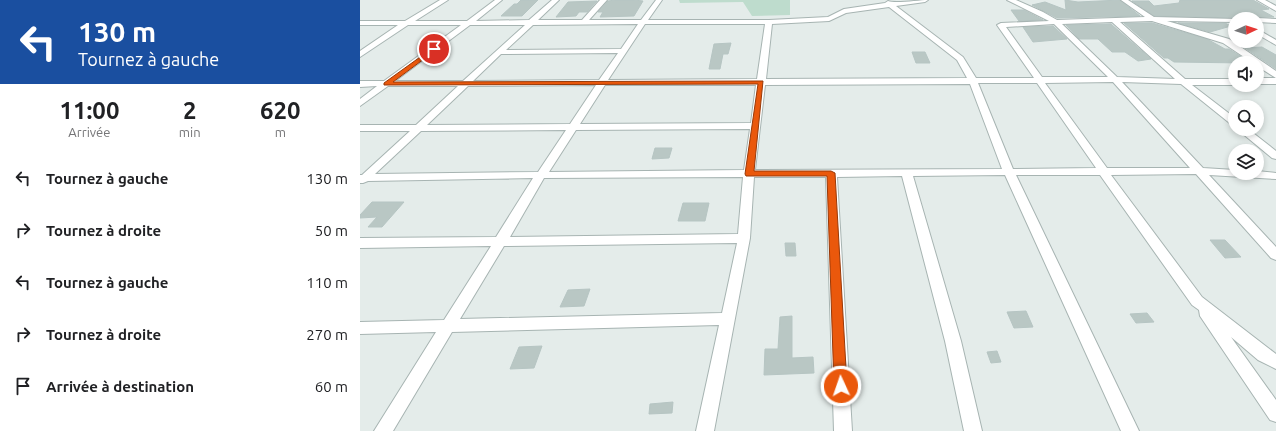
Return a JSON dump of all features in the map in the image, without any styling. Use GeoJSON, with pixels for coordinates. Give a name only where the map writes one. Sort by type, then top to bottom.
{"type":"FeatureCollection","features":[{"type":"Feature","properties":{"kind":"street"},"geometry":{"type":"LineString","coordinates":[[360,55],[406,23],[445,0]]}},
{"type":"Feature","properties":{"kind":"street"},"geometry":{"type":"LineString","coordinates":[[360,103],[470,23],[499,0]]}},
{"type":"Feature","properties":{"kind":"street"},"geometry":{"type":"LineString","coordinates":[[362,180],[556,0]]}},
{"type":"Feature","properties":{"kind":"street"},"geometry":{"type":"LineString","coordinates":[[584,22],[604,0]]}},
{"type":"Feature","properties":{"kind":"street"},"geometry":{"type":"LineString","coordinates":[[383,431],[541,175],[623,51],[659,0]]}},
{"type":"Feature","properties":{"kind":"street"},"geometry":{"type":"LineString","coordinates":[[881,0],[891,5],[960,59],[973,81],[1009,172],[1130,431]]}},
{"type":"Feature","properties":{"kind":"street"},"geometry":{"type":"LineString","coordinates":[[360,23],[769,22],[829,19],[844,11],[925,0]]}},
{"type":"Feature","properties":{"kind":"street"},"geometry":{"type":"LineString","coordinates":[[1010,0],[1041,13],[1056,22],[1115,79],[1276,255]]}},
{"type":"Feature","properties":{"kind":"street"},"geometry":{"type":"LineString","coordinates":[[1124,0],[1152,19],[1226,41],[1276,75]]}},
{"type":"Feature","properties":{"kind":"street"},"geometry":{"type":"LineString","coordinates":[[1260,0],[1276,9]]}},
{"type":"Feature","properties":{"kind":"street"},"geometry":{"type":"LineString","coordinates":[[1228,20],[1152,19],[1001,25],[1102,172],[1197,301],[1276,414]]}},
{"type":"Feature","properties":{"kind":"street"},"geometry":{"type":"LineString","coordinates":[[1114,20],[1183,82],[1228,118]]}},
{"type":"Feature","properties":{"kind":"street"},"geometry":{"type":"LineString","coordinates":[[1264,20],[1276,21]]}},
{"type":"Feature","properties":{"kind":"street"},"geometry":{"type":"LineString","coordinates":[[705,431],[744,238],[749,174],[769,22]]}},
{"type":"Feature","properties":{"kind":"street"},"geometry":{"type":"LineString","coordinates":[[1264,35],[1276,43]]}},
{"type":"Feature","properties":{"kind":"street"},"geometry":{"type":"LineString","coordinates":[[499,52],[623,51]]}},
{"type":"Feature","properties":{"kind":"street"},"geometry":{"type":"LineString","coordinates":[[360,84],[1039,81],[1115,79],[1228,82]]}},
{"type":"Feature","properties":{"kind":"street"},"geometry":{"type":"LineString","coordinates":[[1264,81],[1276,81]]}},
{"type":"Feature","properties":{"kind":"street"},"geometry":{"type":"LineString","coordinates":[[360,128],[756,126]]}},
{"type":"Feature","properties":{"kind":"street"},"geometry":{"type":"LineString","coordinates":[[1251,136],[1276,156]]}},
{"type":"Feature","properties":{"kind":"street"},"geometry":{"type":"LineString","coordinates":[[362,180],[541,175],[831,173],[908,174],[1198,171],[1276,176]]}},
{"type":"Feature","properties":{"kind":"street"},"geometry":{"type":"LineString","coordinates":[[831,173],[843,431]]}},
{"type":"Feature","properties":{"kind":"street"},"geometry":{"type":"LineString","coordinates":[[908,174],[914,204],[953,341],[973,431]]}},
{"type":"Feature","properties":{"kind":"street"},"geometry":{"type":"LineString","coordinates":[[360,243],[744,238]]}},
{"type":"Feature","properties":{"kind":"street"},"geometry":{"type":"LineString","coordinates":[[1197,301],[1264,355],[1276,362]]}},
{"type":"Feature","properties":{"kind":"street"},"geometry":{"type":"LineString","coordinates":[[360,328],[727,319]]}},
{"type":"Feature","properties":{"kind":"green space"},"geometry":{"type":"Polygon","coordinates":[[[679,0],[790,0],[790,15],[752,16],[743,2],[680,3],[679,0]]]}},
{"type":"Feature","properties":{"kind":"building"},"geometry":{"type":"Polygon","coordinates":[[[521,0],[538,0],[522,16],[501,16],[514,4],[517,4],[521,0]]]}},
{"type":"Feature","properties":{"kind":"building"},"geometry":{"type":"Polygon","coordinates":[[[1065,0],[1078,2],[1120,0],[1140,16],[1057,18],[1032,5],[1045,2],[1066,10],[1065,0]]]}},
{"type":"Feature","properties":{"kind":"building"},"geometry":{"type":"Polygon","coordinates":[[[1180,0],[1253,0],[1269,9],[1261,10],[1274,17],[1264,17],[1264,12],[1228,12],[1228,18],[1154,16],[1132,1],[1149,1],[1154,6],[1179,3],[1180,0]]]}},
{"type":"Feature","properties":{"kind":"building"},"geometry":{"type":"Polygon","coordinates":[[[597,1],[587,12],[579,12],[576,16],[556,17],[568,2],[597,1]]]}},
{"type":"Feature","properties":{"kind":"building"},"geometry":{"type":"Polygon","coordinates":[[[608,1],[643,1],[634,16],[600,17],[603,12],[598,12],[608,1]]]}},
{"type":"Feature","properties":{"kind":"building"},"geometry":{"type":"Polygon","coordinates":[[[1011,10],[1024,10],[1043,20],[1019,21],[1011,10]]]}},
{"type":"Feature","properties":{"kind":"building"},"geometry":{"type":"Polygon","coordinates":[[[1124,23],[1152,23],[1207,39],[1240,56],[1228,56],[1228,63],[1174,62],[1168,58],[1164,58],[1124,23]]]}},
{"type":"Feature","properties":{"kind":"building"},"geometry":{"type":"Polygon","coordinates":[[[1178,23],[1225,23],[1228,24],[1228,27],[1210,32],[1178,23]]]}},
{"type":"Feature","properties":{"kind":"building"},"geometry":{"type":"Polygon","coordinates":[[[1111,24],[1151,59],[1138,61],[1125,52],[1112,52],[1098,39],[1079,39],[1066,25],[1111,24]]]}},
{"type":"Feature","properties":{"kind":"building"},"geometry":{"type":"Polygon","coordinates":[[[1053,26],[1067,39],[1033,42],[1023,27],[1053,26]]]}},
{"type":"Feature","properties":{"kind":"building"},"geometry":{"type":"Polygon","coordinates":[[[731,43],[728,54],[723,54],[720,69],[709,69],[714,44],[731,43]]]}},
{"type":"Feature","properties":{"kind":"building"},"geometry":{"type":"Polygon","coordinates":[[[1245,48],[1264,48],[1276,55],[1276,69],[1264,61],[1264,56],[1257,56],[1245,48]]]}},
{"type":"Feature","properties":{"kind":"building"},"geometry":{"type":"Polygon","coordinates":[[[912,52],[925,52],[930,63],[916,63],[912,52]]]}},
{"type":"Feature","properties":{"kind":"building"},"geometry":{"type":"Polygon","coordinates":[[[655,148],[672,148],[669,158],[652,159],[655,148]]]}},
{"type":"Feature","properties":{"kind":"building"},"geometry":{"type":"Polygon","coordinates":[[[372,202],[404,202],[382,227],[368,227],[377,217],[360,218],[360,215],[372,202]]]}},
{"type":"Feature","properties":{"kind":"building"},"geometry":{"type":"Polygon","coordinates":[[[683,203],[709,203],[705,221],[678,221],[683,203]]]}},
{"type":"Feature","properties":{"kind":"building"},"geometry":{"type":"Polygon","coordinates":[[[1210,240],[1225,240],[1241,257],[1225,258],[1210,240]]]}},
{"type":"Feature","properties":{"kind":"building"},"geometry":{"type":"Polygon","coordinates":[[[785,243],[795,243],[796,256],[786,256],[785,243]]]}},
{"type":"Feature","properties":{"kind":"building"},"geometry":{"type":"Polygon","coordinates":[[[590,289],[584,306],[560,307],[568,290],[590,289]]]}},
{"type":"Feature","properties":{"kind":"building"},"geometry":{"type":"Polygon","coordinates":[[[1026,311],[1033,327],[1014,328],[1007,312],[1026,311]]]}},
{"type":"Feature","properties":{"kind":"building"},"geometry":{"type":"Polygon","coordinates":[[[1147,313],[1154,322],[1136,323],[1130,314],[1147,313]]]}},
{"type":"Feature","properties":{"kind":"building"},"geometry":{"type":"Polygon","coordinates":[[[792,316],[792,358],[813,357],[814,373],[764,375],[765,349],[778,349],[780,317],[792,316]]]}},
{"type":"Feature","properties":{"kind":"building"},"geometry":{"type":"Polygon","coordinates":[[[542,346],[534,368],[510,369],[519,347],[542,346]]]}},
{"type":"Feature","properties":{"kind":"building"},"geometry":{"type":"Polygon","coordinates":[[[997,351],[1001,362],[991,363],[987,352],[997,351]]]}},
{"type":"Feature","properties":{"kind":"building"},"geometry":{"type":"Polygon","coordinates":[[[673,402],[672,413],[649,414],[650,404],[673,402]]]}},
{"type":"Feature","properties":{"kind":"route"},"geometry":{"type":"LineString","coordinates":[[434,49],[386,84],[761,82],[749,174],[831,173],[841,386]]}}]}
